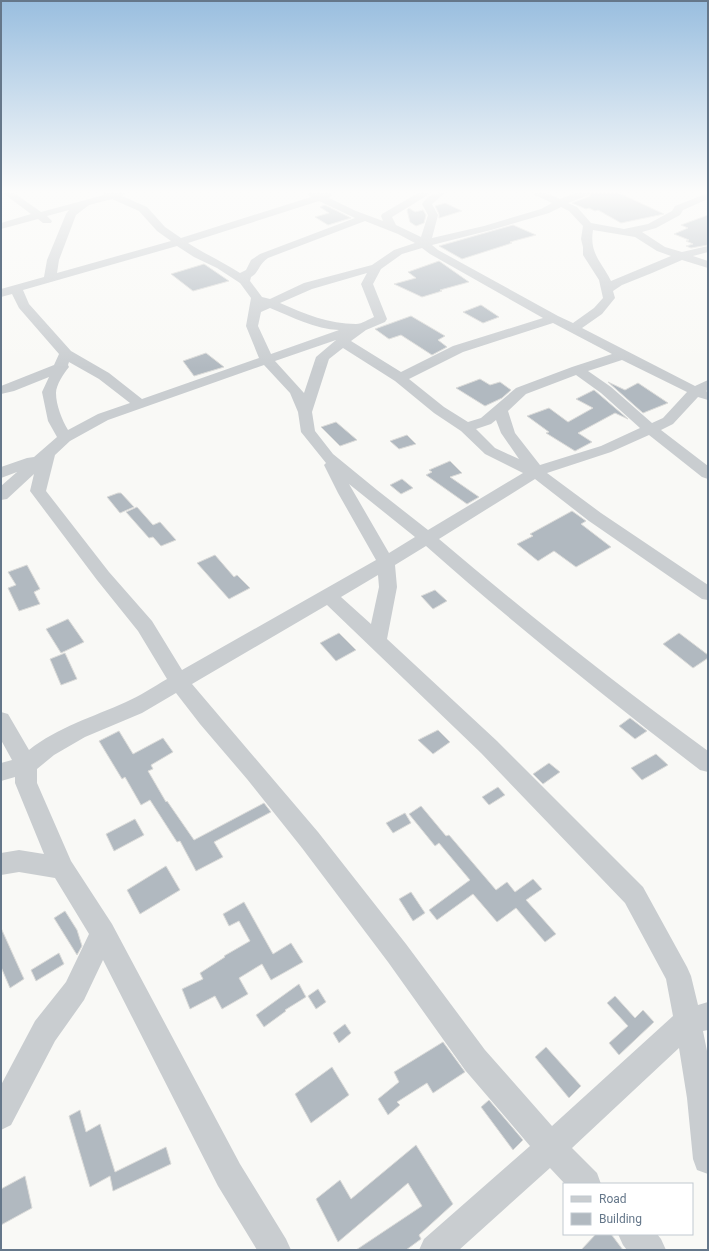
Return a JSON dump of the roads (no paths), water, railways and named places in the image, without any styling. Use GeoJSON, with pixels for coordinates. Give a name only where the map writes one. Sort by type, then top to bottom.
{"type":"FeatureCollection","features":[{"type":"Feature","properties":{"kind":"street"},"geometry":{"type":"LineString","coordinates":[[50,278],[53,260],[57,251]]}},
{"type":"Feature","properties":{"kind":"street"},"geometry":{"type":"LineString","coordinates":[[1,293],[142,251]]}},
{"type":"Feature","properties":{"kind":"street"},"geometry":{"type":"LineString","coordinates":[[192,251],[198,256],[221,266],[244,281],[256,304],[252,326],[266,361],[297,392],[305,412],[308,432],[328,457],[427,538],[501,602],[642,714],[708,764]]}},
{"type":"Feature","properties":{"kind":"street"},"geometry":{"type":"LineString","coordinates":[[244,281],[245,275],[251,272],[255,262],[264,256],[276,251]]}},
{"type":"Feature","properties":{"kind":"street"},"geometry":{"type":"LineString","coordinates":[[271,304],[308,286],[376,267],[400,251]]}},
{"type":"Feature","properties":{"kind":"street"},"geometry":{"type":"LineString","coordinates":[[433,251],[554,319],[574,328],[665,377],[705,389]]}},
{"type":"Feature","properties":{"kind":"street"},"geometry":{"type":"LineString","coordinates":[[574,328],[585,321],[609,298],[605,280],[589,255],[589,251]]}},
{"type":"Feature","properties":{"kind":"street"},"geometry":{"type":"LineString","coordinates":[[666,251],[708,265]]}},
{"type":"Feature","properties":{"kind":"street"},"geometry":{"type":"LineString","coordinates":[[608,289],[618,282],[648,271],[681,256],[699,251]]}},
{"type":"Feature","properties":{"kind":"street"},"geometry":{"type":"LineString","coordinates":[[1,495],[65,438],[103,417],[139,403],[178,392],[266,361],[381,319],[367,284],[376,267]]}},
{"type":"Feature","properties":{"kind":"street"},"geometry":{"type":"LineString","coordinates":[[16,288],[23,305],[64,360],[104,376],[139,403]]}},
{"type":"Feature","properties":{"kind":"street"},"geometry":{"type":"LineString","coordinates":[[256,304],[271,304],[307,319],[331,326],[361,327]]}},
{"type":"Feature","properties":{"kind":"street"},"geometry":{"type":"LineString","coordinates":[[400,378],[458,349],[554,319]]}},
{"type":"Feature","properties":{"kind":"street"},"geometry":{"type":"LineString","coordinates":[[305,412],[323,358],[361,327]]}},
{"type":"Feature","properties":{"kind":"street"},"geometry":{"type":"LineString","coordinates":[[342,341],[400,378],[439,410],[466,428],[490,451],[536,472],[594,517],[708,594]]}},
{"type":"Feature","properties":{"kind":"street"},"geometry":{"type":"LineString","coordinates":[[466,428],[486,421],[522,391],[577,370],[624,355]]}},
{"type":"Feature","properties":{"kind":"street"},"geometry":{"type":"LineString","coordinates":[[1,390],[10,388],[64,360]]}},
{"type":"Feature","properties":{"kind":"street"},"geometry":{"type":"LineString","coordinates":[[64,360],[49,392],[55,421],[65,438]]}},
{"type":"Feature","properties":{"kind":"street"},"geometry":{"type":"LineString","coordinates":[[577,370],[606,390],[650,429],[708,474]]}},
{"type":"Feature","properties":{"kind":"street"},"geometry":{"type":"LineString","coordinates":[[1,772],[26,764],[46,749],[78,731],[135,707],[329,596],[536,472],[606,448],[668,421],[705,389]]}},
{"type":"Feature","properties":{"kind":"street"},"geometry":{"type":"LineString","coordinates":[[500,410],[508,433],[536,472]]}},
{"type":"Feature","properties":{"kind":"street"},"geometry":{"type":"LineString","coordinates":[[1,473],[47,455]]}},
{"type":"Feature","properties":{"kind":"street"},"geometry":{"type":"LineString","coordinates":[[47,455],[38,491],[103,576],[145,626],[179,682],[207,718],[255,772],[310,840],[476,1060],[551,1148],[585,1183]]}},
{"type":"Feature","properties":{"kind":"street"},"geometry":{"type":"LineString","coordinates":[[328,457],[346,493],[386,562],[388,587],[377,642]]}},
{"type":"Feature","properties":{"kind":"street"},"geometry":{"type":"LineString","coordinates":[[329,596],[488,747],[634,894],[678,976],[698,1019],[705,1099],[708,1159]]}},
{"type":"Feature","properties":{"kind":"street"},"geometry":{"type":"LineString","coordinates":[[1,720],[26,764],[26,783],[62,868],[103,933],[229,1175],[275,1250]]}},
{"type":"Feature","properties":{"kind":"street"},"geometry":{"type":"LineString","coordinates":[[1,864],[19,861],[62,868]]}},
{"type":"Feature","properties":{"kind":"street"},"geometry":{"type":"LineString","coordinates":[[1,1115],[44,1031],[75,991],[103,933]]}},
{"type":"Feature","properties":{"kind":"street"},"geometry":{"type":"LineString","coordinates":[[435,1250],[698,1019]]}},
{"type":"Feature","properties":{"kind":"street"},"geometry":{"type":"LineString","coordinates":[[635,1235],[650,1250]]}}]}
